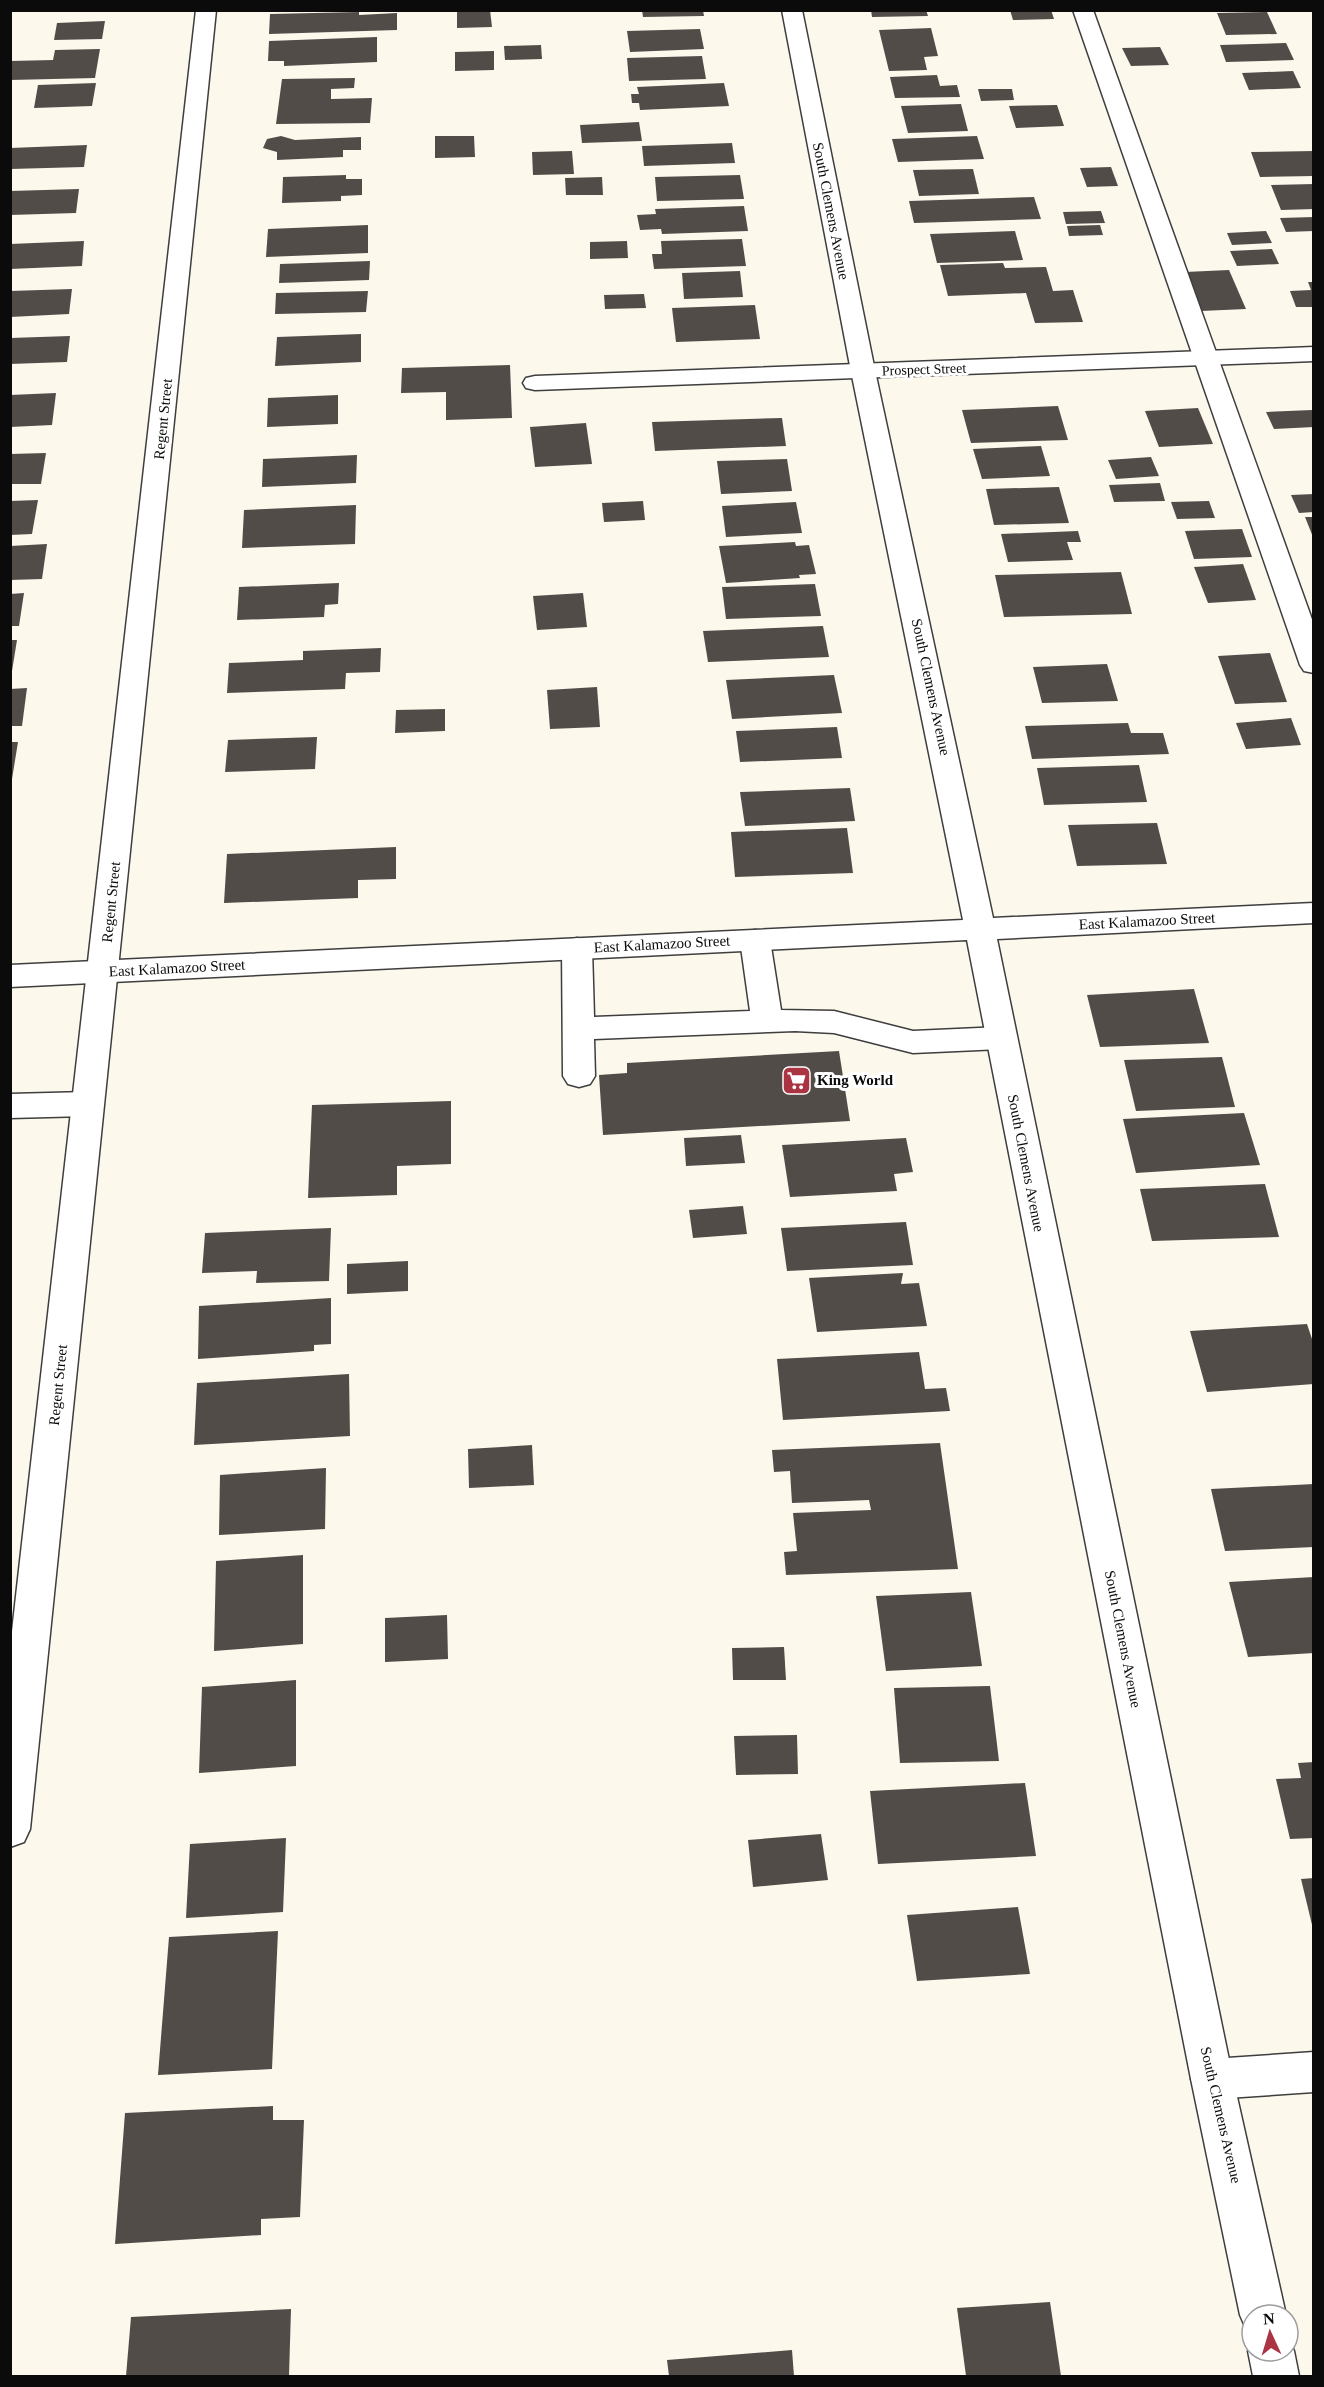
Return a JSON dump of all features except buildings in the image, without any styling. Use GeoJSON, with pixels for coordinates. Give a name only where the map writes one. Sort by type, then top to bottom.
{"type":"FeatureCollection","features":[{"type":"Feature","properties":{"kind":"street","name":"Regent Street"},"geometry":{"type":"LineString","coordinates":[[10,1829],[206,10]]}},
{"type":"Feature","properties":{"kind":"street","name":"South Clemens Avenue"},"geometry":{"type":"LineString","coordinates":[[792,10],[863,371],[981,930],[1212,2079],[1260,2303]]}},
{"type":"Feature","properties":{"kind":"street"},"geometry":{"type":"LineString","coordinates":[[1083,10],[1314,665]]}},
{"type":"Feature","properties":{"kind":"street","name":"Prospect Street"},"geometry":{"type":"LineString","coordinates":[[535,383],[1314,354]]}},
{"type":"Feature","properties":{"kind":"street","name":"East Kalamazoo Street"},"geometry":{"type":"LineString","coordinates":[[10,975],[1314,913]]}},
{"type":"Feature","properties":{"kind":"street"},"geometry":{"type":"LineString","coordinates":[[755,940],[767,1021]]}},
{"type":"Feature","properties":{"kind":"street"},"geometry":{"type":"LineString","coordinates":[[577,948],[579,1076]]}},
{"type":"Feature","properties":{"kind":"street"},"geometry":{"type":"LineString","coordinates":[[578,1029],[767,1021],[834,1022],[913,1042],[1001,1038]]}},
{"type":"Feature","properties":{"kind":"street"},"geometry":{"type":"LineString","coordinates":[[10,1106],[87,1104]]}},
{"type":"Feature","properties":{"kind":"street"},"geometry":{"type":"LineString","coordinates":[[1212,2079],[1314,2072]]}},
{"type":"Feature","properties":{"kind":"place","name":"King World"},"geometry":{"type":"Point","coordinates":[796,1080]}}]}
